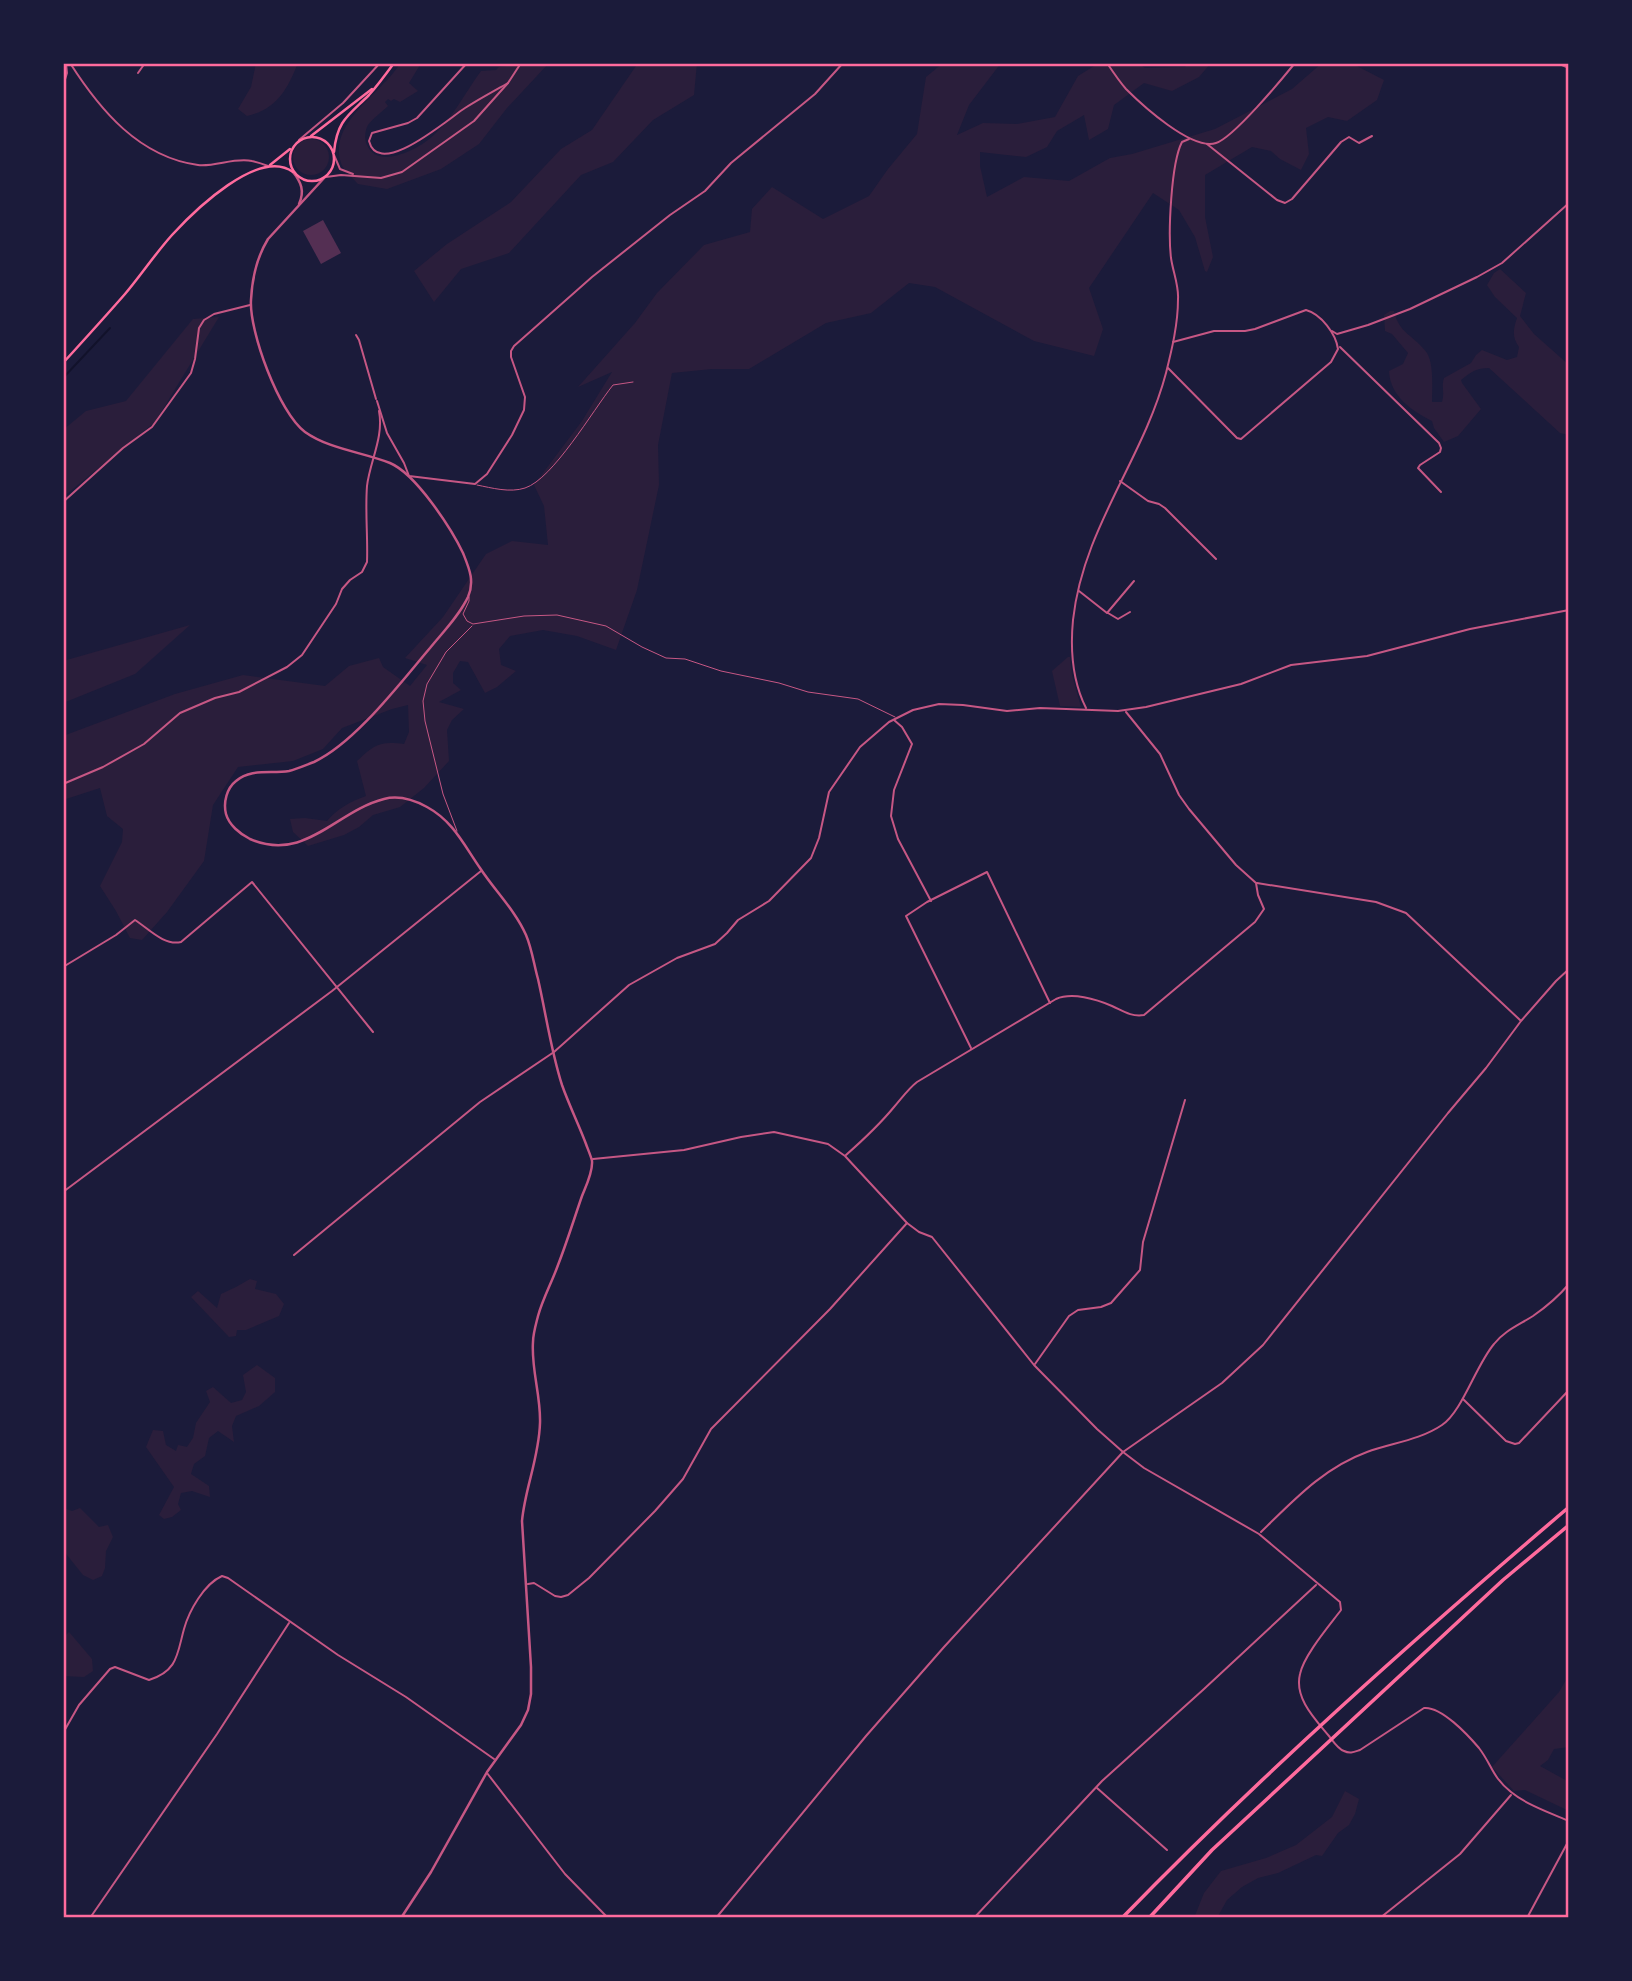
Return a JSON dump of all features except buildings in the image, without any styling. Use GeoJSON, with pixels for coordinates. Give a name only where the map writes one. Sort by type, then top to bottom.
{"type":"FeatureCollection","features":[{"type":"Feature","properties":{"kind":"highway"},"geometry":{"type":"LineString","coordinates":[[1122,1918],[1356,1693],[1569,1507]]}},
{"type":"Feature","properties":{"kind":"highway"},"geometry":{"type":"LineString","coordinates":[[1149,1918],[1212,1850],[1503,1580],[1569,1525]]}},
{"type":"Feature","properties":{"kind":"main road"},"geometry":{"type":"LineString","coordinates":[[268,166],[283,166],[306,181],[325,177],[332,169],[336,138],[344,119],[378,85],[394,63]]}},
{"type":"Feature","properties":{"kind":"main road"},"geometry":{"type":"LineString","coordinates":[[63,363],[127,292],[171,236],[204,204],[237,180],[268,166],[299,140],[310,136],[378,85]]}},
{"type":"Feature","properties":{"kind":"main road"},"geometry":{"type":"LineString","coordinates":[[310,136],[328,143],[334,155]]}},
{"type":"Feature","properties":{"kind":"main road"},"geometry":{"type":"LineString","coordinates":[[292,147],[289,162],[293,172]]}},
{"type":"Feature","properties":{"kind":"street"},"geometry":{"type":"LineString","coordinates":[[63,86],[68,63]]}},
{"type":"Feature","properties":{"kind":"street"},"geometry":{"type":"LineString","coordinates":[[68,63],[88,92],[111,118],[147,148],[161,155],[200,165],[250,160],[268,166]]}},
{"type":"Feature","properties":{"kind":"street"},"geometry":{"type":"LineString","coordinates":[[138,73],[145,63]]}},
{"type":"Feature","properties":{"kind":"street"},"geometry":{"type":"LineString","coordinates":[[299,140],[343,103],[380,63]]}},
{"type":"Feature","properties":{"kind":"street"},"geometry":{"type":"LineString","coordinates":[[467,63],[417,118],[374,132],[370,138],[371,148],[378,154],[387,154],[405,147],[508,83]]}},
{"type":"Feature","properties":{"kind":"street"},"geometry":{"type":"LineString","coordinates":[[401,1918],[431,1872],[487,1772],[521,1725],[530,1703],[531,1667],[523,1509],[532,1477],[540,1428],[533,1341],[540,1310],[592,1168],[592,1159],[564,1090],[527,936],[457,833],[444,819],[427,807],[394,797],[372,803],[303,841],[273,845],[253,840],[236,830],[227,817],[225,805],[228,791],[239,779],[250,773],[288,771],[330,753],[341,744],[404,680],[453,620],[468,595],[472,581],[461,550],[436,510],[409,476],[395,465],[318,439],[297,424],[274,386],[260,348],[250,304],[262,249],[325,177],[357,175],[383,178],[405,170],[474,121],[508,83],[521,63]]}},
{"type":"Feature","properties":{"kind":"street"},"geometry":{"type":"LineString","coordinates":[[409,476],[475,484],[487,474],[513,435],[524,410],[525,397],[511,357],[514,346],[592,276],[705,191],[731,163],[815,94],[843,63]]}},
{"type":"Feature","properties":{"kind":"street"},"geometry":{"type":"LineString","coordinates":[[1107,63],[1127,90],[1158,116],[1189,139],[1215,144],[1267,95],[1295,63]]}},
{"type":"Feature","properties":{"kind":"street"},"geometry":{"type":"LineString","coordinates":[[1557,63],[1569,68]]}},
{"type":"Feature","properties":{"kind":"street"},"geometry":{"type":"LineString","coordinates":[[1207,143],[1219,156],[1273,197],[1285,202],[1292,198],[1339,144],[1349,137],[1358,143],[1373,136]]}},
{"type":"Feature","properties":{"kind":"street"},"geometry":{"type":"LineString","coordinates":[[1086,709],[1073,671],[1071,651],[1078,591],[1092,544],[1151,419],[1167,367],[1178,301],[1171,258],[1170,223],[1177,152],[1182,142],[1189,139]]}},
{"type":"Feature","properties":{"kind":"street"},"geometry":{"type":"LineString","coordinates":[[334,155],[340,169],[357,175]]}},
{"type":"Feature","properties":{"kind":"street"},"geometry":{"type":"LineString","coordinates":[[293,172],[302,188],[298,207]]}},
{"type":"Feature","properties":{"kind":"street"},"geometry":{"type":"LineString","coordinates":[[1173,342],[1214,331],[1255,329],[1303,310],[1312,312],[1337,334],[1368,325],[1469,282],[1502,263],[1569,203]]}},
{"type":"Feature","properties":{"kind":"street"},"geometry":{"type":"LineString","coordinates":[[63,502],[123,448],[152,427],[191,373],[202,322],[214,314],[240,309],[250,304]]}},
{"type":"Feature","properties":{"kind":"street"},"geometry":{"type":"LineString","coordinates":[[1330,330],[1338,345],[1439,443],[1440,452],[1418,468],[1441,492]]}},
{"type":"Feature","properties":{"kind":"street"},"geometry":{"type":"LineString","coordinates":[[356,335],[387,433],[409,476]]}},
{"type":"Feature","properties":{"kind":"street"},"geometry":{"type":"LineString","coordinates":[[1167,367],[1241,439],[1331,362],[1338,352],[1338,345]]}},
{"type":"Feature","properties":{"kind":"street"},"geometry":{"type":"LineString","coordinates":[[63,784],[103,767],[144,744],[180,713],[206,701],[239,692],[287,667],[302,656],[344,587],[362,572],[366,565],[366,495],[381,421],[377,401]]}},
{"type":"Feature","properties":{"kind":"street"},"geometry":{"type":"LineString","coordinates":[[1120,481],[1148,501],[1165,508],[1216,559]]}},
{"type":"Feature","properties":{"kind":"street"},"geometry":{"type":"LineString","coordinates":[[1107,613],[1135,581]]}},
{"type":"Feature","properties":{"kind":"street"},"geometry":{"type":"LineString","coordinates":[[1078,591],[1118,619],[1130,612]]}},
{"type":"Feature","properties":{"kind":"street"},"geometry":{"type":"LineString","coordinates":[[294,1255],[480,1102],[554,1052],[629,985],[677,958],[715,944],[738,920],[769,901],[811,858],[816,848],[829,792],[860,747],[895,719],[913,710],[939,704],[1007,711],[1040,708],[1086,709],[1097,712],[1146,707],[1241,684],[1291,666],[1367,656],[1478,627],[1569,610]]}},
{"type":"Feature","properties":{"kind":"street"},"geometry":{"type":"LineString","coordinates":[[1125,710],[1153,744],[1189,809],[1236,865],[1256,883],[1376,902],[1405,913],[1521,1021]]}},
{"type":"Feature","properties":{"kind":"street"},"geometry":{"type":"LineString","coordinates":[[895,719],[912,744],[894,790],[892,821],[898,839],[931,901]]}},
{"type":"Feature","properties":{"kind":"street"},"geometry":{"type":"LineString","coordinates":[[63,1192],[337,987],[481,871]]}},
{"type":"Feature","properties":{"kind":"street"},"geometry":{"type":"LineString","coordinates":[[972,1049],[906,916],[931,901],[987,872],[1050,1003]]}},
{"type":"Feature","properties":{"kind":"street"},"geometry":{"type":"LineString","coordinates":[[63,967],[116,935],[135,920],[165,941],[181,942],[250,882],[373,1031]]}},
{"type":"Feature","properties":{"kind":"street"},"geometry":{"type":"LineString","coordinates":[[845,1156],[870,1134],[917,1082],[1060,997],[1070,996],[1107,1004],[1133,1015],[1149,1012],[1262,914],[1264,908],[1256,883]]}},
{"type":"Feature","properties":{"kind":"street"},"geometry":{"type":"LineString","coordinates":[[716,1918],[866,1736],[1123,1452],[1186,1410],[1252,1357],[1521,1021],[1569,969]]}},
{"type":"Feature","properties":{"kind":"street"},"geometry":{"type":"LineString","coordinates":[[1034,1365],[1069,1316],[1078,1310],[1111,1303],[1140,1270],[1143,1242],[1185,1100]]}},
{"type":"Feature","properties":{"kind":"street"},"geometry":{"type":"LineString","coordinates":[[592,1159],[684,1150],[775,1132],[828,1144],[845,1156],[907,1223],[932,1237],[1034,1365],[1097,1429],[1144,1468],[1259,1534],[1340,1601],[1342,1607],[1319,1639],[1300,1674],[1301,1693],[1310,1713],[1340,1749],[1349,1753],[1360,1750],[1424,1708],[1432,1707],[1443,1713],[1478,1748],[1494,1776],[1513,1793],[1569,1821]]}},
{"type":"Feature","properties":{"kind":"street"},"geometry":{"type":"LineString","coordinates":[[527,1584],[534,1583],[554,1596],[561,1597],[568,1595],[589,1578],[683,1479],[711,1429],[830,1309],[907,1223]]}},
{"type":"Feature","properties":{"kind":"street"},"geometry":{"type":"LineString","coordinates":[[1259,1534],[1333,1468],[1367,1452],[1426,1434],[1447,1422],[1479,1365],[1496,1341],[1544,1308],[1569,1284]]}},
{"type":"Feature","properties":{"kind":"street"},"geometry":{"type":"LineString","coordinates":[[1462,1398],[1506,1441],[1513,1444],[1519,1443],[1569,1390]]}},
{"type":"Feature","properties":{"kind":"street"},"geometry":{"type":"LineString","coordinates":[[63,1733],[79,1705],[110,1669],[117,1667],[149,1681],[171,1667],[178,1655],[191,1612],[211,1584],[220,1577],[228,1578],[495,1760]]}},
{"type":"Feature","properties":{"kind":"street"},"geometry":{"type":"LineString","coordinates":[[974,1918],[1096,1787],[1317,1584]]}},
{"type":"Feature","properties":{"kind":"street"},"geometry":{"type":"LineString","coordinates":[[90,1918],[217,1734],[290,1622]]}},
{"type":"Feature","properties":{"kind":"street"},"geometry":{"type":"LineString","coordinates":[[487,1772],[565,1874],[608,1918]]}},
{"type":"Feature","properties":{"kind":"street"},"geometry":{"type":"LineString","coordinates":[[1096,1787],[1167,1850]]}},
{"type":"Feature","properties":{"kind":"street"},"geometry":{"type":"LineString","coordinates":[[1380,1918],[1460,1854],[1513,1793]]}},
{"type":"Feature","properties":{"kind":"street"},"geometry":{"type":"LineString","coordinates":[[1527,1918],[1569,1840]]}},
{"type":"Feature","properties":{"kind":"lane"},"geometry":{"type":"LineString","coordinates":[[475,484],[500,490],[531,486],[552,468],[613,385],[633,382]]}},
{"type":"Feature","properties":{"kind":"lane"},"geometry":{"type":"LineString","coordinates":[[468,595],[469,601],[463,614],[467,621],[473,624],[524,616],[556,615],[606,626],[666,658],[685,659],[808,692],[858,699],[895,719]]}},
{"type":"Feature","properties":{"kind":"lane"},"geometry":{"type":"LineString","coordinates":[[457,833],[443,794],[425,721],[423,701],[427,684],[446,652],[473,624]]}},
{"type":"Feature","properties":{"kind":"shaded area"},"geometry":{"type":"Polygon","coordinates":[[[256,63],[298,63],[280,97],[266,109],[247,116],[238,109],[251,87],[256,63]]]}},
{"type":"Feature","properties":{"kind":"shaded area"},"geometry":{"type":"Polygon","coordinates":[[[401,63],[427,63],[420,65],[409,83],[418,91],[400,102],[388,99],[385,102],[388,106],[368,125],[366,143],[372,152],[379,156],[396,156],[428,140],[450,116],[481,71],[496,70],[508,63],[549,63],[507,108],[479,144],[441,169],[387,189],[358,184],[341,163],[340,140],[344,129],[358,110],[401,63]]]}},
{"type":"Feature","properties":{"kind":"shaded area"},"geometry":{"type":"Polygon","coordinates":[[[643,63],[697,63],[694,95],[653,120],[613,162],[581,175],[509,253],[461,269],[434,302],[414,271],[447,244],[511,202],[561,149],[592,130],[636,66],[643,63]]]}},
{"type":"Feature","properties":{"kind":"shaded area"},"geometry":{"type":"Polygon","coordinates":[[[943,63],[1001,63],[969,105],[957,135],[983,123],[1017,124],[1055,117],[1078,76],[1099,63],[1138,63],[1145,68],[1211,63],[1199,77],[1172,91],[1144,83],[1114,105],[1108,129],[1089,140],[1084,115],[1057,131],[1047,147],[1026,157],[980,152],[980,166],[987,197],[1024,177],[1069,181],[1110,158],[1215,129],[1292,89],[1322,63],[1351,63],[1384,80],[1377,100],[1347,121],[1328,117],[1306,128],[1309,154],[1301,170],[1271,151],[1252,147],[1205,175],[1205,217],[1213,257],[1207,272],[1195,237],[1179,210],[1153,193],[1089,288],[1103,329],[1094,356],[1034,341],[935,287],[909,283],[871,313],[826,323],[749,369],[672,373],[658,445],[659,485],[637,590],[616,650],[577,636],[543,630],[510,636],[499,649],[501,665],[516,671],[485,693],[468,662],[460,661],[453,673],[453,683],[461,690],[439,702],[464,709],[452,720],[447,730],[449,761],[424,788],[400,807],[373,815],[344,835],[308,846],[293,832],[290,819],[327,821],[335,812],[366,796],[357,761],[378,745],[404,744],[409,732],[408,705],[342,728],[323,749],[293,761],[238,767],[213,805],[204,861],[167,912],[142,940],[130,938],[100,886],[122,842],[123,829],[107,816],[100,788],[63,800],[63,736],[175,694],[243,675],[325,686],[349,666],[379,658],[383,667],[410,686],[427,665],[405,658],[443,617],[486,554],[512,541],[548,545],[544,506],[534,485],[582,421],[612,372],[578,387],[635,323],[657,293],[704,245],[750,232],[752,209],[772,187],[823,219],[869,196],[917,134],[926,77],[943,63]]]}},
{"type":"Feature","properties":{"kind":"shaded area"},"geometry":{"type":"Polygon","coordinates":[[[311,139],[324,144],[329,157],[324,170],[311,175],[298,170],[293,157],[298,144],[311,139]]]}},
{"type":"Feature","properties":{"kind":"shaded area"},"geometry":{"type":"Polygon","coordinates":[[[1500,269],[1526,293],[1520,316],[1534,334],[1569,365],[1569,435],[1560,433],[1489,368],[1484,368],[1461,380],[1481,409],[1458,436],[1444,442],[1432,421],[1403,402],[1393,388],[1389,371],[1403,364],[1408,353],[1392,334],[1385,331],[1384,315],[1394,311],[1399,325],[1427,353],[1432,370],[1432,402],[1442,402],[1444,378],[1471,363],[1482,350],[1507,360],[1517,357],[1519,347],[1514,333],[1517,318],[1495,297],[1487,285],[1494,273],[1500,269]]]}},
{"type":"Feature","properties":{"kind":"shaded area"},"geometry":{"type":"Polygon","coordinates":[[[219,317],[155,422],[63,497],[63,430],[86,411],[126,401],[193,319],[219,317]]]}},
{"type":"Feature","properties":{"kind":"shaded area"},"geometry":{"type":"Polygon","coordinates":[[[190,625],[135,674],[63,703],[63,661],[190,625]]]}},
{"type":"Feature","properties":{"kind":"shaded area"},"geometry":{"type":"Polygon","coordinates":[[[1068,657],[1081,707],[1060,706],[1052,671],[1068,657]]]}},
{"type":"Feature","properties":{"kind":"shaded area"},"geometry":{"type":"Polygon","coordinates":[[[250,1279],[257,1281],[255,1289],[276,1294],[284,1304],[279,1316],[246,1330],[237,1330],[236,1336],[229,1337],[191,1297],[198,1291],[217,1308],[221,1294],[250,1279]]]}},
{"type":"Feature","properties":{"kind":"shaded area"},"geometry":{"type":"Polygon","coordinates":[[[257,1365],[275,1378],[275,1392],[259,1406],[236,1416],[232,1426],[234,1442],[218,1431],[209,1438],[205,1456],[194,1464],[191,1474],[209,1486],[210,1497],[192,1491],[181,1493],[178,1504],[181,1510],[164,1519],[159,1515],[174,1487],[146,1447],[153,1430],[163,1431],[166,1445],[176,1451],[178,1445],[187,1447],[193,1438],[196,1423],[210,1402],[206,1391],[213,1387],[231,1403],[242,1400],[246,1392],[243,1375],[257,1365]]]}},
{"type":"Feature","properties":{"kind":"shaded area"},"geometry":{"type":"Polygon","coordinates":[[[63,1508],[72,1511],[80,1508],[99,1527],[108,1525],[113,1537],[106,1551],[102,1576],[93,1580],[83,1575],[63,1550],[63,1508]]]}},
{"type":"Feature","properties":{"kind":"shaded area"},"geometry":{"type":"Polygon","coordinates":[[[69,1632],[92,1659],[93,1671],[84,1677],[63,1676],[63,1638],[69,1632]]]}},
{"type":"Feature","properties":{"kind":"shaded area"},"geometry":{"type":"Polygon","coordinates":[[[1569,1675],[1569,1747],[1554,1749],[1548,1760],[1540,1766],[1569,1782],[1569,1811],[1525,1790],[1514,1791],[1492,1767],[1559,1692],[1569,1675]]]}},
{"type":"Feature","properties":{"kind":"shaded area"},"geometry":{"type":"Polygon","coordinates":[[[1345,1791],[1359,1799],[1355,1814],[1322,1856],[1316,1855],[1242,1887],[1227,1900],[1217,1918],[1194,1918],[1204,1893],[1221,1871],[1266,1858],[1296,1845],[1332,1817],[1345,1791]]]}},
{"type":"Feature","properties":{"kind":"waterway"},"geometry":{"type":"LineString","coordinates":[[63,378],[110,328]]}}]}
